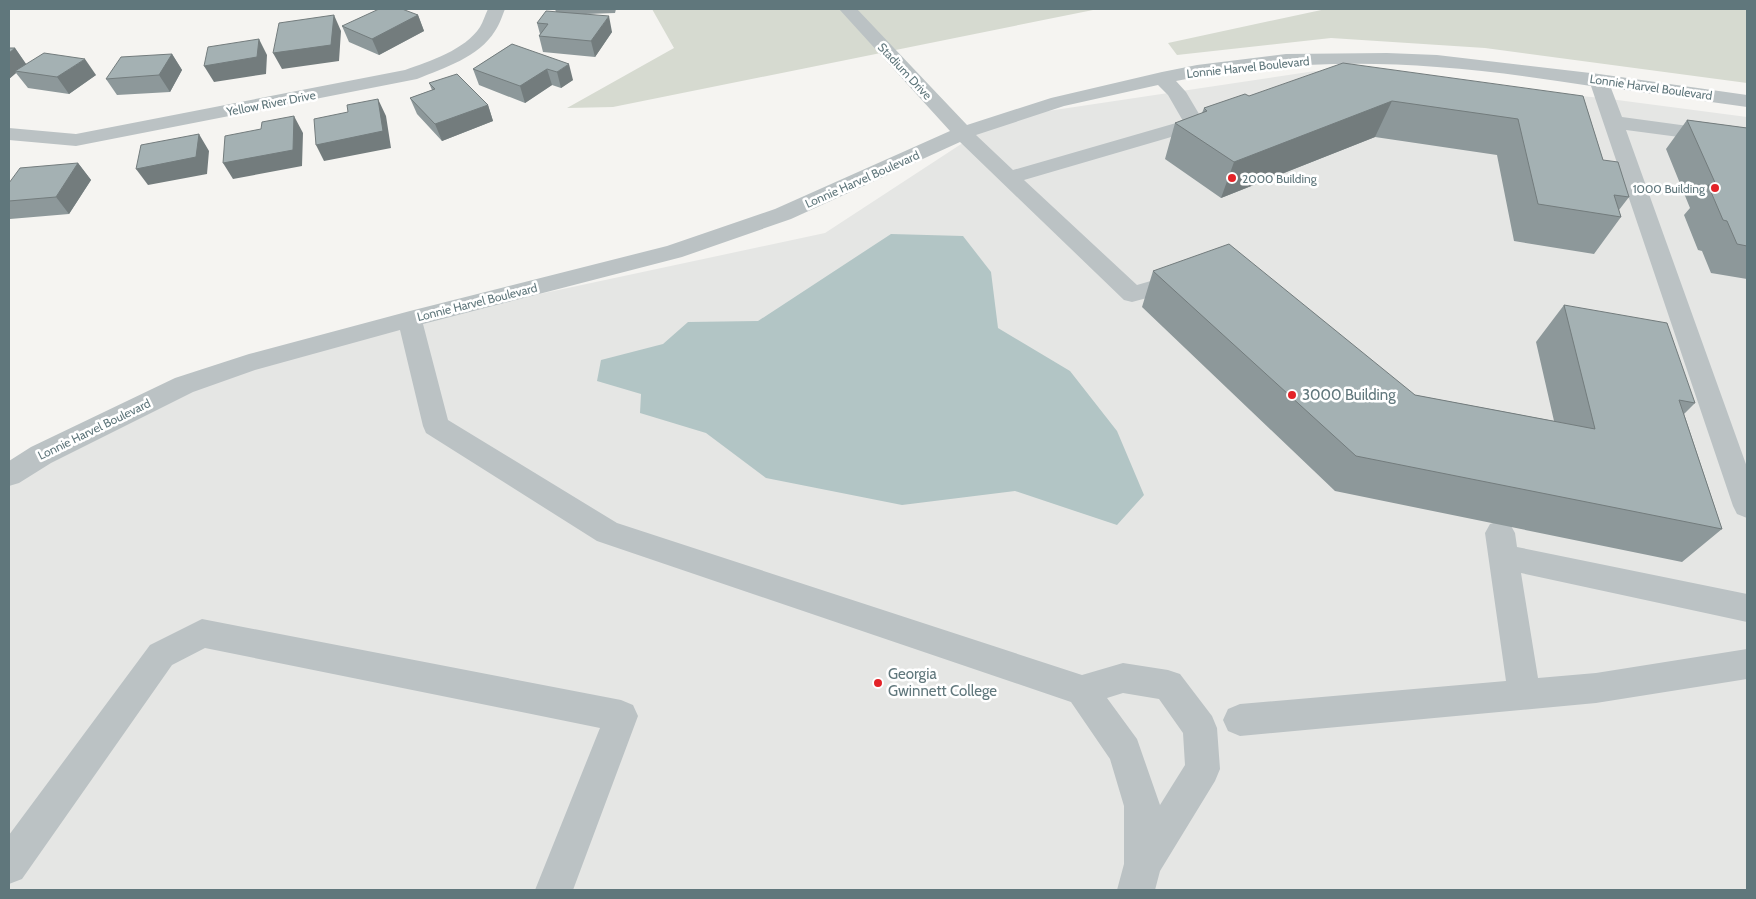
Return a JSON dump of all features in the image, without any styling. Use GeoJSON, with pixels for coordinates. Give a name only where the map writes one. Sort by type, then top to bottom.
{"type":"FeatureCollection","features":[{"type":"Feature","properties":{"kind":"street","name":"Yellow River Drive"},"geometry":{"type":"LineString","coordinates":[[13,138],[76,140],[282,102],[410,75],[432,66],[473,44],[487,29],[496,9]]}},
{"type":"Feature","properties":{"kind":"street","name":"Stadium Drive"},"geometry":{"type":"LineString","coordinates":[[848,9],[963,133],[1132,294],[1161,286]]}},
{"type":"Feature","properties":{"kind":"street","name":"Lonnie Harvel Boulevard"},"geometry":{"type":"LineString","coordinates":[[9,475],[41,455],[184,385],[249,363],[410,319],[674,252],[783,214],[963,133],[1058,102],[1162,78],[1197,71],[1286,60],[1346,58],[1437,61],[1599,80],[1747,101]]}},
{"type":"Feature","properties":{"kind":"street"},"geometry":{"type":"LineString","coordinates":[[1009,178],[1195,124],[1176,92],[1162,78]]}},
{"type":"Feature","properties":{"kind":"street"},"geometry":{"type":"LineString","coordinates":[[1599,80],[1747,506]]}},
{"type":"Feature","properties":{"kind":"street"},"geometry":{"type":"LineString","coordinates":[[1615,122],[1747,140]]}},
{"type":"Feature","properties":{"kind":"street"},"geometry":{"type":"LineString","coordinates":[[410,319],[421,371],[436,426],[607,532],[1082,690],[1123,678],[1168,685],[1200,728],[1203,769],[1140,877]]}},
{"type":"Feature","properties":{"kind":"street"},"geometry":{"type":"LineString","coordinates":[[1524,694],[1502,545],[1747,608]]}},
{"type":"Feature","properties":{"kind":"street"},"geometry":{"type":"LineString","coordinates":[[9,866],[162,655],[202,634],[622,716],[554,890]]}},
{"type":"Feature","properties":{"kind":"street"},"geometry":{"type":"LineString","coordinates":[[1240,720],[1596,688],[1747,664]]}},
{"type":"Feature","properties":{"kind":"street"},"geometry":{"type":"LineString","coordinates":[[1082,690],[1125,751],[1142,806],[1140,877]]}},
{"type":"Feature","properties":{"kind":"shaded area"},"geometry":{"type":"Polygon","coordinates":[[[652,9],[1098,9],[613,107],[567,108],[674,48],[652,9]]]}},
{"type":"Feature","properties":{"kind":"shaded area"},"geometry":{"type":"Polygon","coordinates":[[[1326,9],[1747,9],[1747,83],[1485,48],[1331,38],[1177,55],[1168,43],[1326,9]]]}},
{"type":"Feature","properties":{"kind":"shaded area","name":"Georgia Gwinnett College"},"geometry":{"type":"Polygon","coordinates":[[[1315,71],[1602,98],[1747,117],[1747,890],[9,890],[9,476],[250,356],[825,233],[1001,118],[1315,71]]]}},
{"type":"Feature","properties":{"kind":"shaded area"},"geometry":{"type":"Polygon","coordinates":[[[891,234],[963,236],[991,272],[998,328],[1070,371],[1117,431],[1144,495],[1117,525],[1015,491],[902,505],[766,478],[706,433],[640,413],[641,394],[597,381],[601,360],[663,344],[688,322],[758,321],[891,234]]]}},
{"type":"Feature","properties":{"kind":"building"},"geometry":{"type":"Polygon","coordinates":[[[379,9],[402,9],[418,15],[372,39],[342,26],[379,9]]]}},
{"type":"Feature","properties":{"kind":"building"},"geometry":{"type":"Polygon","coordinates":[[[546,11],[609,16],[591,41],[539,36],[548,24],[537,23],[546,11]]]}},
{"type":"Feature","properties":{"kind":"building"},"geometry":{"type":"Polygon","coordinates":[[[334,15],[331,45],[273,53],[279,23],[334,15]]]}},
{"type":"Feature","properties":{"kind":"building"},"geometry":{"type":"Polygon","coordinates":[[[259,39],[257,57],[204,66],[208,47],[259,39]]]}},
{"type":"Feature","properties":{"kind":"building"},"geometry":{"type":"Polygon","coordinates":[[[512,44],[569,64],[557,72],[547,69],[520,86],[473,69],[512,44]]]}},
{"type":"Feature","properties":{"kind":"building"},"geometry":{"type":"Polygon","coordinates":[[[44,53],[85,59],[57,77],[15,71],[44,53]]]}},
{"type":"Feature","properties":{"kind":"building"},"geometry":{"type":"Polygon","coordinates":[[[172,54],[159,75],[106,79],[121,57],[172,54]]]}},
{"type":"Feature","properties":{"kind":"building"},"geometry":{"type":"Polygon","coordinates":[[[1343,63],[1583,96],[1603,160],[1618,162],[1629,197],[1614,195],[1621,217],[1538,204],[1518,119],[1392,101],[1234,162],[1175,123],[1207,111],[1204,108],[1245,94],[1249,96],[1343,63]]]}},
{"type":"Feature","properties":{"kind":"building"},"geometry":{"type":"Polygon","coordinates":[[[457,74],[488,105],[435,124],[410,98],[435,89],[429,83],[457,74]]]}},
{"type":"Feature","properties":{"kind":"building"},"geometry":{"type":"Polygon","coordinates":[[[378,99],[383,131],[316,145],[314,119],[348,112],[347,105],[378,99]]]}},
{"type":"Feature","properties":{"kind":"building"},"geometry":{"type":"Polygon","coordinates":[[[294,116],[293,150],[223,163],[225,136],[261,129],[262,122],[294,116]]]}},
{"type":"Feature","properties":{"kind":"building"},"geometry":{"type":"Polygon","coordinates":[[[1687,120],[1747,128],[1747,246],[1737,244],[1727,221],[1723,220],[1708,185],[1717,187],[1687,120]]]}},
{"type":"Feature","properties":{"kind":"building"},"geometry":{"type":"Polygon","coordinates":[[[199,134],[196,157],[136,169],[141,145],[199,134]]]}},
{"type":"Feature","properties":{"kind":"building"},"geometry":{"type":"Polygon","coordinates":[[[78,163],[56,197],[9,201],[9,183],[20,168],[78,163]]]}},
{"type":"Feature","properties":{"kind":"building"},"geometry":{"type":"Polygon","coordinates":[[[1229,244],[1415,395],[1595,429],[1564,305],[1667,323],[1695,403],[1679,400],[1722,529],[1356,456],[1153,271],[1229,244]]]}},
{"type":"Feature","properties":{"kind":"place","name":"2000 Building"},"geometry":{"type":"Point","coordinates":[1232,178]}},
{"type":"Feature","properties":{"kind":"place","name":"1000 Building"},"geometry":{"type":"Point","coordinates":[1715,188]}},
{"type":"Feature","properties":{"kind":"place","name":"3000 Building"},"geometry":{"type":"Point","coordinates":[1292,395]}},
{"type":"Feature","properties":{"kind":"place","name":"Georgia Gwinnett College"},"geometry":{"type":"Point","coordinates":[878,683]}}]}
